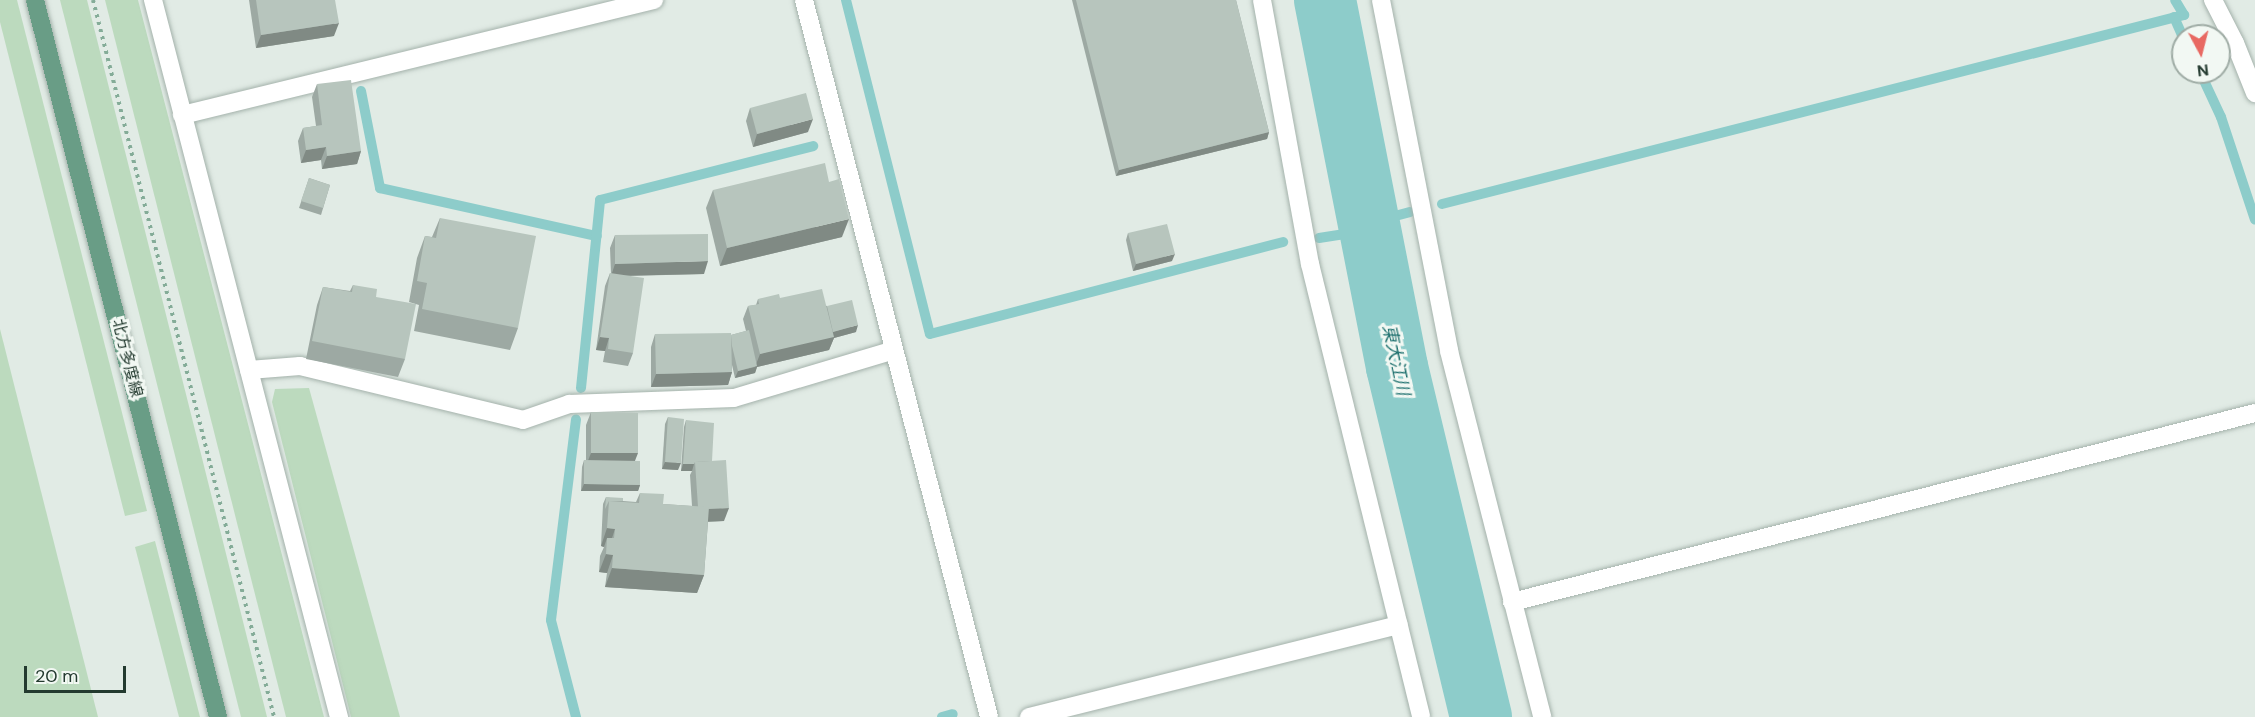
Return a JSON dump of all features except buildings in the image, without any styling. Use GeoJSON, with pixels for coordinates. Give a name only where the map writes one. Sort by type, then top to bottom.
{"type":"FeatureCollection","features":[{"type":"Feature","properties":{"kind":"main road","name":"北方多度線"},"geometry":{"type":"LineString","coordinates":[[35,0],[218,717]]}},
{"type":"Feature","properties":{"kind":"street"},"geometry":{"type":"LineString","coordinates":[[153,0],[339,717]]}},
{"type":"Feature","properties":{"kind":"street"},"geometry":{"type":"LineString","coordinates":[[182,115],[654,0]]}},
{"type":"Feature","properties":{"kind":"street"},"geometry":{"type":"LineString","coordinates":[[804,0],[989,717]]}},
{"type":"Feature","properties":{"kind":"street"},"geometry":{"type":"LineString","coordinates":[[1262,0],[1310,264],[1421,717]]}},
{"type":"Feature","properties":{"kind":"street"},"geometry":{"type":"LineString","coordinates":[[1381,0],[1449,351],[1542,717]]}},
{"type":"Feature","properties":{"kind":"street"},"geometry":{"type":"LineString","coordinates":[[2213,0],[2235,43],[2255,93]]}},
{"type":"Feature","properties":{"kind":"street"},"geometry":{"type":"LineString","coordinates":[[249,370],[300,366],[523,420],[569,404],[735,399],[894,350]]}},
{"type":"Feature","properties":{"kind":"street"},"geometry":{"type":"LineString","coordinates":[[1512,602],[2255,413]]}},
{"type":"Feature","properties":{"kind":"street"},"geometry":{"type":"LineString","coordinates":[[1029,717],[1399,625]]}},
{"type":"Feature","properties":{"kind":"path"},"geometry":{"type":"LineString","coordinates":[[93,0],[274,717]]}},
{"type":"Feature","properties":{"kind":"green space"},"geometry":{"type":"Polygon","coordinates":[[[0,0],[17,0],[147,511],[125,516],[0,22],[0,0]]]}},
{"type":"Feature","properties":{"kind":"green space"},"geometry":{"type":"Polygon","coordinates":[[[60,0],[87,0],[267,717],[241,717],[60,0]]]}},
{"type":"Feature","properties":{"kind":"green space"},"geometry":{"type":"Polygon","coordinates":[[[105,0],[138,0],[324,717],[286,717],[105,0]]]}},
{"type":"Feature","properties":{"kind":"green space"},"geometry":{"type":"Polygon","coordinates":[[[0,329],[98,717],[0,717],[0,329]]]}},
{"type":"Feature","properties":{"kind":"green space"},"geometry":{"type":"Polygon","coordinates":[[[309,388],[400,717],[351,717],[272,402],[275,389],[309,388]]]}},
{"type":"Feature","properties":{"kind":"green space"},"geometry":{"type":"Polygon","coordinates":[[[155,541],[200,717],[179,717],[135,547],[155,541]]]}},
{"type":"Feature","properties":{"kind":"waterway"},"geometry":{"type":"LineString","coordinates":[[846,0],[930,334],[1283,242]]}},
{"type":"Feature","properties":{"kind":"waterway","name":"東大江川"},"geometry":{"type":"LineString","coordinates":[[1325,0],[1397,367],[1481,717]]}},
{"type":"Feature","properties":{"kind":"waterway"},"geometry":{"type":"LineString","coordinates":[[1442,204],[2184,15],[2175,0]]}},
{"type":"Feature","properties":{"kind":"waterway"},"geometry":{"type":"LineString","coordinates":[[2174,17],[2177,24]]}},
{"type":"Feature","properties":{"kind":"waterway"},"geometry":{"type":"LineString","coordinates":[[2206,84],[2221,117],[2255,220]]}},
{"type":"Feature","properties":{"kind":"waterway"},"geometry":{"type":"LineString","coordinates":[[361,91],[380,188],[597,236]]}},
{"type":"Feature","properties":{"kind":"waterway"},"geometry":{"type":"LineString","coordinates":[[581,388],[600,200],[813,146]]}},
{"type":"Feature","properties":{"kind":"waterway"},"geometry":{"type":"LineString","coordinates":[[1369,223],[1410,212]]}},
{"type":"Feature","properties":{"kind":"waterway"},"geometry":{"type":"LineString","coordinates":[[1319,238],[1370,230]]}},
{"type":"Feature","properties":{"kind":"waterway"},"geometry":{"type":"LineString","coordinates":[[576,420],[551,620],[576,717]]}},
{"type":"Feature","properties":{"kind":"waterway"},"geometry":{"type":"LineString","coordinates":[[942,717],[953,714]]}}]}
